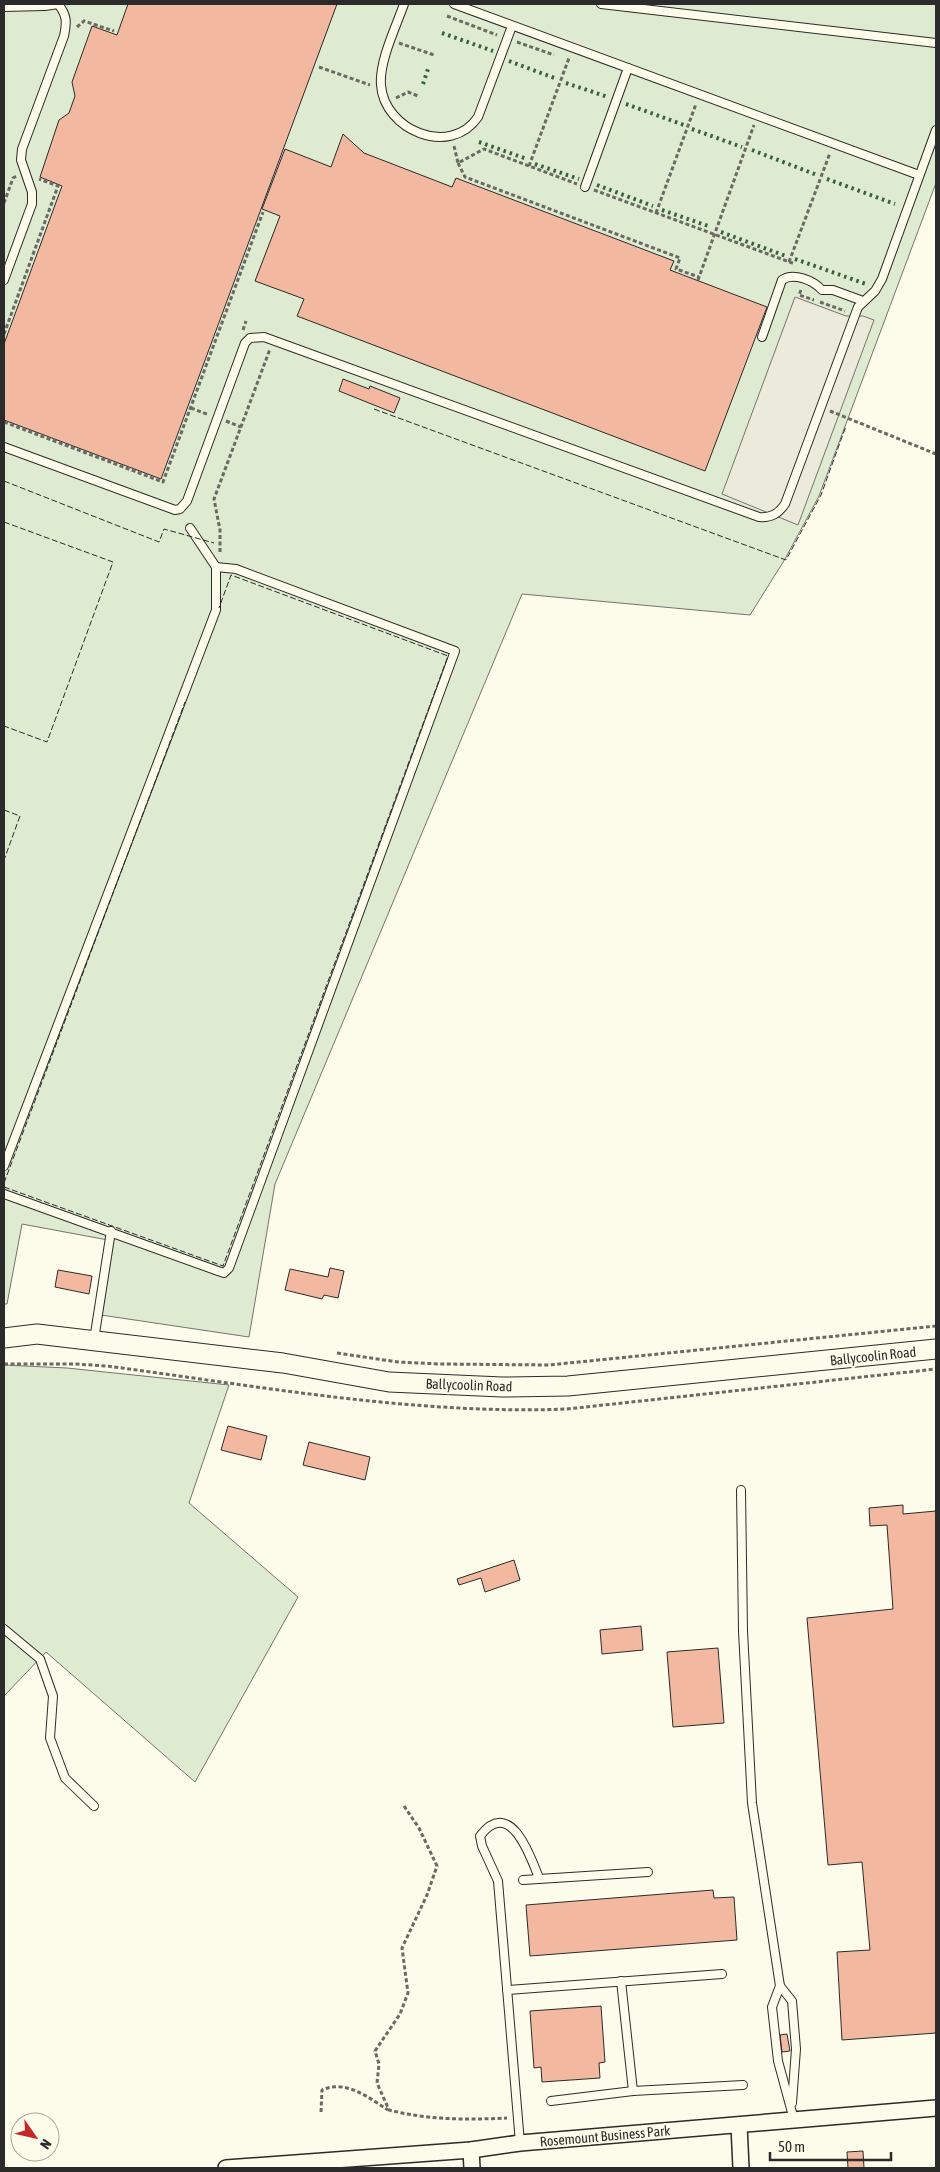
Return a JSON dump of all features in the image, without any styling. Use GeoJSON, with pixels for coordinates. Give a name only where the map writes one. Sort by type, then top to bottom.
{"type":"FeatureCollection","features":[{"type":"Feature","properties":{"kind":"street","name":"Ballycoolin Road"},"geometry":{"type":"LineString","coordinates":[[4,1338],[37,1334],[283,1363],[389,1382],[502,1387],[568,1386],[936,1350]]}},
{"type":"Feature","properties":{"kind":"street","name":"Rosemount Business Park"},"geometry":{"type":"LineString","coordinates":[[226,2168],[471,2150],[520,2143],[739,2125],[793,2115],[936,2108]]}},
{"type":"Feature","properties":{"kind":"street"},"geometry":{"type":"LineString","coordinates":[[739,2125],[741,2168]]}},
{"type":"Feature","properties":{"kind":"street"},"geometry":{"type":"LineString","coordinates":[[471,2150],[472,2168]]}},
{"type":"Feature","properties":{"kind":"lane"},"geometry":{"type":"LineString","coordinates":[[4,7],[58,4],[66,16],[67,23],[64,36],[20,156],[32,192],[32,204],[4,280]]}},
{"type":"Feature","properties":{"kind":"lane"},"geometry":{"type":"LineString","coordinates":[[404,4],[383,66],[380,86],[386,103],[394,116],[410,130],[430,137],[452,136],[467,130],[478,117],[512,26]]}},
{"type":"Feature","properties":{"kind":"lane"},"geometry":{"type":"LineString","coordinates":[[454,4],[919,175]]}},
{"type":"Feature","properties":{"kind":"lane"},"geometry":{"type":"LineString","coordinates":[[601,4],[936,43]]}},
{"type":"Feature","properties":{"kind":"lane"},"geometry":{"type":"LineString","coordinates":[[585,187],[628,68]]}},
{"type":"Feature","properties":{"kind":"lane"},"geometry":{"type":"LineString","coordinates":[[4,447],[175,510],[180,509],[187,501],[245,343],[250,338],[256,337],[273,340],[759,517],[771,516],[776,514],[785,504],[858,307],[875,291],[882,279],[936,130]]}},
{"type":"Feature","properties":{"kind":"lane"},"geometry":{"type":"LineString","coordinates":[[762,336],[782,280],[793,276],[817,284],[822,290],[832,290],[864,301]]}},
{"type":"Feature","properties":{"kind":"lane"},"geometry":{"type":"LineString","coordinates":[[4,1166],[216,610],[216,567],[190,528]]}},
{"type":"Feature","properties":{"kind":"lane"},"geometry":{"type":"LineString","coordinates":[[4,1194],[111,1231],[218,1272],[224,1272],[229,1268],[455,651],[236,569],[216,567]]}},
{"type":"Feature","properties":{"kind":"lane"},"geometry":{"type":"LineString","coordinates":[[94,1340],[111,1231]]}},
{"type":"Feature","properties":{"kind":"lane"},"geometry":{"type":"LineString","coordinates":[[741,1490],[743,1631],[752,1804],[780,1986],[772,2007],[778,2060],[793,2115]]}},
{"type":"Feature","properties":{"kind":"lane"},"geometry":{"type":"LineString","coordinates":[[4,1628],[40,1659],[53,1696],[50,1738],[65,1778],[94,1806]]}},
{"type":"Feature","properties":{"kind":"lane"},"geometry":{"type":"LineString","coordinates":[[520,2143],[498,1881],[482,1846],[480,1836],[487,1827],[499,1823],[509,1825],[521,1836],[539,1878]]}},
{"type":"Feature","properties":{"kind":"lane"},"geometry":{"type":"LineString","coordinates":[[523,1880],[648,1872]]}},
{"type":"Feature","properties":{"kind":"lane"},"geometry":{"type":"LineString","coordinates":[[507,1990],[722,1974]]}},
{"type":"Feature","properties":{"kind":"lane"},"geometry":{"type":"LineString","coordinates":[[622,1981],[633,2091]]}},
{"type":"Feature","properties":{"kind":"lane"},"geometry":{"type":"LineString","coordinates":[[780,1986],[792,2001],[795,2040],[793,2115]]}},
{"type":"Feature","properties":{"kind":"lane"},"geometry":{"type":"LineString","coordinates":[[551,2101],[633,2091],[743,2085]]}},
{"type":"Feature","properties":{"kind":"path"},"geometry":{"type":"LineString","coordinates":[[76,29],[84,21],[114,31]]}},
{"type":"Feature","properties":{"kind":"path"},"geometry":{"type":"LineString","coordinates":[[391,40],[434,55]]}},
{"type":"Feature","properties":{"kind":"path"},"geometry":{"type":"LineString","coordinates":[[529,166],[573,48]]}},
{"type":"Feature","properties":{"kind":"path"},"geometry":{"type":"LineString","coordinates":[[319,67],[371,86],[380,86]]}},
{"type":"Feature","properties":{"kind":"path"},"geometry":{"type":"LineString","coordinates":[[386,103],[408,92],[418,96]]}},
{"type":"Feature","properties":{"kind":"path"},"geometry":{"type":"LineString","coordinates":[[656,213],[700,94]]}},
{"type":"Feature","properties":{"kind":"path"},"geometry":{"type":"LineString","coordinates":[[452,136],[458,164],[465,177],[680,258],[676,269],[698,279],[758,115]]}},
{"type":"Feature","properties":{"kind":"path"},"geometry":{"type":"LineString","coordinates":[[789,262],[834,143]]}},
{"type":"Feature","properties":{"kind":"path"},"geometry":{"type":"LineString","coordinates":[[458,164],[484,149],[808,269],[799,295],[855,315]]}},
{"type":"Feature","properties":{"kind":"path"},"geometry":{"type":"LineString","coordinates":[[4,334],[58,186],[38,179],[35,175]]}},
{"type":"Feature","properties":{"kind":"path"},"geometry":{"type":"LineString","coordinates":[[4,422],[163,482],[263,212]]}},
{"type":"Feature","properties":{"kind":"path"},"geometry":{"type":"LineString","coordinates":[[242,330],[246,321]]}},
{"type":"Feature","properties":{"kind":"path"},"geometry":{"type":"LineString","coordinates":[[216,567],[222,548],[214,499],[273,340]]}},
{"type":"Feature","properties":{"kind":"path"},"geometry":{"type":"LineString","coordinates":[[820,408],[936,454]]}},
{"type":"Feature","properties":{"kind":"path"},"geometry":{"type":"LineString","coordinates":[[208,424],[213,410]]}},
{"type":"Feature","properties":{"kind":"path"},"geometry":{"type":"LineString","coordinates":[[330,1353],[398,1362],[549,1365],[936,1326]]}},
{"type":"Feature","properties":{"kind":"path"},"geometry":{"type":"LineString","coordinates":[[389,2110],[377,2083],[379,2064],[374,2050],[400,2014],[408,1993],[402,1948],[427,1895],[437,1866],[419,1828],[404,1806]]}},
{"type":"Feature","properties":{"kind":"path"},"geometry":{"type":"LineString","coordinates":[[322,2112],[322,2090],[331,2086],[344,2086],[361,2093],[389,2110],[415,2116],[464,2120],[518,2118]]}},
{"type":"Feature","properties":{"kind":"green space"},"geometry":{"type":"Polygon","coordinates":[[[4,4],[936,4],[936,183],[819,496],[785,559],[750,615],[522,594],[275,1184],[249,1337],[101,1315],[108,1240],[22,1224],[7,1304],[4,1304],[4,4]]]}},
{"type":"Feature","properties":{"kind":"green space"},"geometry":{"type":"Polygon","coordinates":[[[4,1365],[67,1368],[229,1385],[189,1503],[298,1597],[195,1782],[46,1652],[4,1696],[4,1365]]]}},
{"type":"Feature","properties":{"kind":"shaded area"},"geometry":{"type":"Polygon","coordinates":[[[795,297],[846,316],[863,316],[874,320],[798,525],[722,494],[795,297]]]}},
{"type":"Feature","properties":{"kind":"building"},"geometry":{"type":"Polygon","coordinates":[[[128,4],[337,4],[161,479],[4,420],[4,344],[62,186],[40,177],[59,120],[69,113],[75,96],[72,82],[92,26],[117,35],[128,4]]]}},
{"type":"Feature","properties":{"kind":"building"},"geometry":{"type":"Polygon","coordinates":[[[343,134],[364,153],[452,187],[456,178],[674,261],[670,270],[767,307],[705,471],[297,316],[304,299],[255,281],[280,216],[262,209],[285,149],[331,167],[343,134]]]}},
{"type":"Feature","properties":{"kind":"building"},"geometry":{"type":"Polygon","coordinates":[[[343,379],[369,389],[370,386],[400,398],[394,413],[339,391],[343,379]]]}},
{"type":"Feature","properties":{"kind":"building"},"geometry":{"type":"Polygon","coordinates":[[[330,1268],[344,1271],[338,1298],[324,1295],[322,1299],[285,1290],[290,1269],[328,1277],[330,1268]]]}},
{"type":"Feature","properties":{"kind":"building"},"geometry":{"type":"Polygon","coordinates":[[[58,1270],[92,1276],[89,1294],[55,1287],[58,1270]]]}},
{"type":"Feature","properties":{"kind":"building"},"geometry":{"type":"Polygon","coordinates":[[[228,1426],[267,1436],[261,1460],[221,1450],[228,1426]]]}},
{"type":"Feature","properties":{"kind":"building"},"geometry":{"type":"Polygon","coordinates":[[[309,1442],[370,1457],[365,1480],[303,1465],[309,1442]]]}},
{"type":"Feature","properties":{"kind":"building"},"geometry":{"type":"Polygon","coordinates":[[[903,1505],[903,1514],[936,1511],[936,2033],[842,2040],[837,1952],[870,1950],[862,1862],[828,1865],[807,1618],[893,1609],[887,1525],[870,1526],[869,1508],[903,1505]]]}},
{"type":"Feature","properties":{"kind":"building"},"geometry":{"type":"Polygon","coordinates":[[[514,1560],[520,1580],[485,1592],[481,1578],[459,1585],[457,1579],[514,1560]]]}},
{"type":"Feature","properties":{"kind":"building"},"geometry":{"type":"Polygon","coordinates":[[[641,1626],[643,1650],[602,1654],[600,1630],[641,1626]]]}},
{"type":"Feature","properties":{"kind":"building"},"geometry":{"type":"Polygon","coordinates":[[[718,1648],[724,1723],[673,1727],[667,1652],[718,1648]]]}},
{"type":"Feature","properties":{"kind":"building"},"geometry":{"type":"Polygon","coordinates":[[[713,1890],[714,1898],[734,1897],[737,1940],[530,1956],[526,1905],[713,1890]]]}},
{"type":"Feature","properties":{"kind":"building"},"geometry":{"type":"Polygon","coordinates":[[[601,2006],[605,2062],[599,2063],[600,2078],[542,2082],[541,2067],[534,2068],[530,2011],[601,2006]]]}},
{"type":"Feature","properties":{"kind":"building"},"geometry":{"type":"Polygon","coordinates":[[[787,2034],[790,2051],[782,2052],[780,2035],[787,2034]]]}},
{"type":"Feature","properties":{"kind":"building"},"geometry":{"type":"Polygon","coordinates":[[[863,2151],[864,2168],[848,2168],[847,2152],[863,2151]]]}},
{"type":"Feature","properties":{"kind":"hedge"},"geometry":{"type":"LineString","coordinates":[[442,33],[493,51]]}},
{"type":"Feature","properties":{"kind":"hedge"},"geometry":{"type":"LineString","coordinates":[[509,61],[557,79]]}},
{"type":"Feature","properties":{"kind":"hedge"},"geometry":{"type":"LineString","coordinates":[[423,84],[429,66]]}},
{"type":"Feature","properties":{"kind":"hedge"},"geometry":{"type":"LineString","coordinates":[[566,83],[608,97]]}},
{"type":"Feature","properties":{"kind":"hedge"},"geometry":{"type":"LineString","coordinates":[[626,104],[684,125]]}},
{"type":"Feature","properties":{"kind":"hedge"},"geometry":{"type":"LineString","coordinates":[[692,129],[742,147]]}},
{"type":"Feature","properties":{"kind":"hedge"},"geometry":{"type":"LineString","coordinates":[[479,142],[527,159]]}},
{"type":"Feature","properties":{"kind":"hedge"},"geometry":{"type":"LineString","coordinates":[[752,150],[817,175]]}},
{"type":"Feature","properties":{"kind":"hedge"},"geometry":{"type":"LineString","coordinates":[[535,164],[579,179]]}},
{"type":"Feature","properties":{"kind":"hedge"},"geometry":{"type":"LineString","coordinates":[[827,179],[895,204]]}},
{"type":"Feature","properties":{"kind":"hedge"},"geometry":{"type":"LineString","coordinates":[[597,185],[653,206]]}},
{"type":"Feature","properties":{"kind":"hedge"},"geometry":{"type":"LineString","coordinates":[[662,210],[711,227]]}},
{"type":"Feature","properties":{"kind":"hedge"},"geometry":{"type":"LineString","coordinates":[[721,232],[786,256]]}},
{"type":"Feature","properties":{"kind":"hedge"},"geometry":{"type":"LineString","coordinates":[[795,259],[866,284]]}},
{"type":"Feature","properties":{"kind":"fence"},"geometry":{"type":"LineString","coordinates":[[374,409],[786,560],[821,495],[846,426]]}},
{"type":"Feature","properties":{"kind":"fence"},"geometry":{"type":"LineString","coordinates":[[4,481],[159,542],[164,529],[214,543]]}},
{"type":"Feature","properties":{"kind":"fence"},"geometry":{"type":"LineString","coordinates":[[4,522],[113,562],[47,742],[4,726]]}},
{"type":"Feature","properties":{"kind":"fence"},"geometry":{"type":"LineString","coordinates":[[4,1187],[223,1266],[448,656],[231,575],[219,608]]}},
{"type":"Feature","properties":{"kind":"fence"},"geometry":{"type":"LineString","coordinates":[[4,1183],[185,702]]}},
{"type":"Feature","properties":{"kind":"fence"},"geometry":{"type":"LineString","coordinates":[[4,810],[20,816],[4,860]]}}]}
